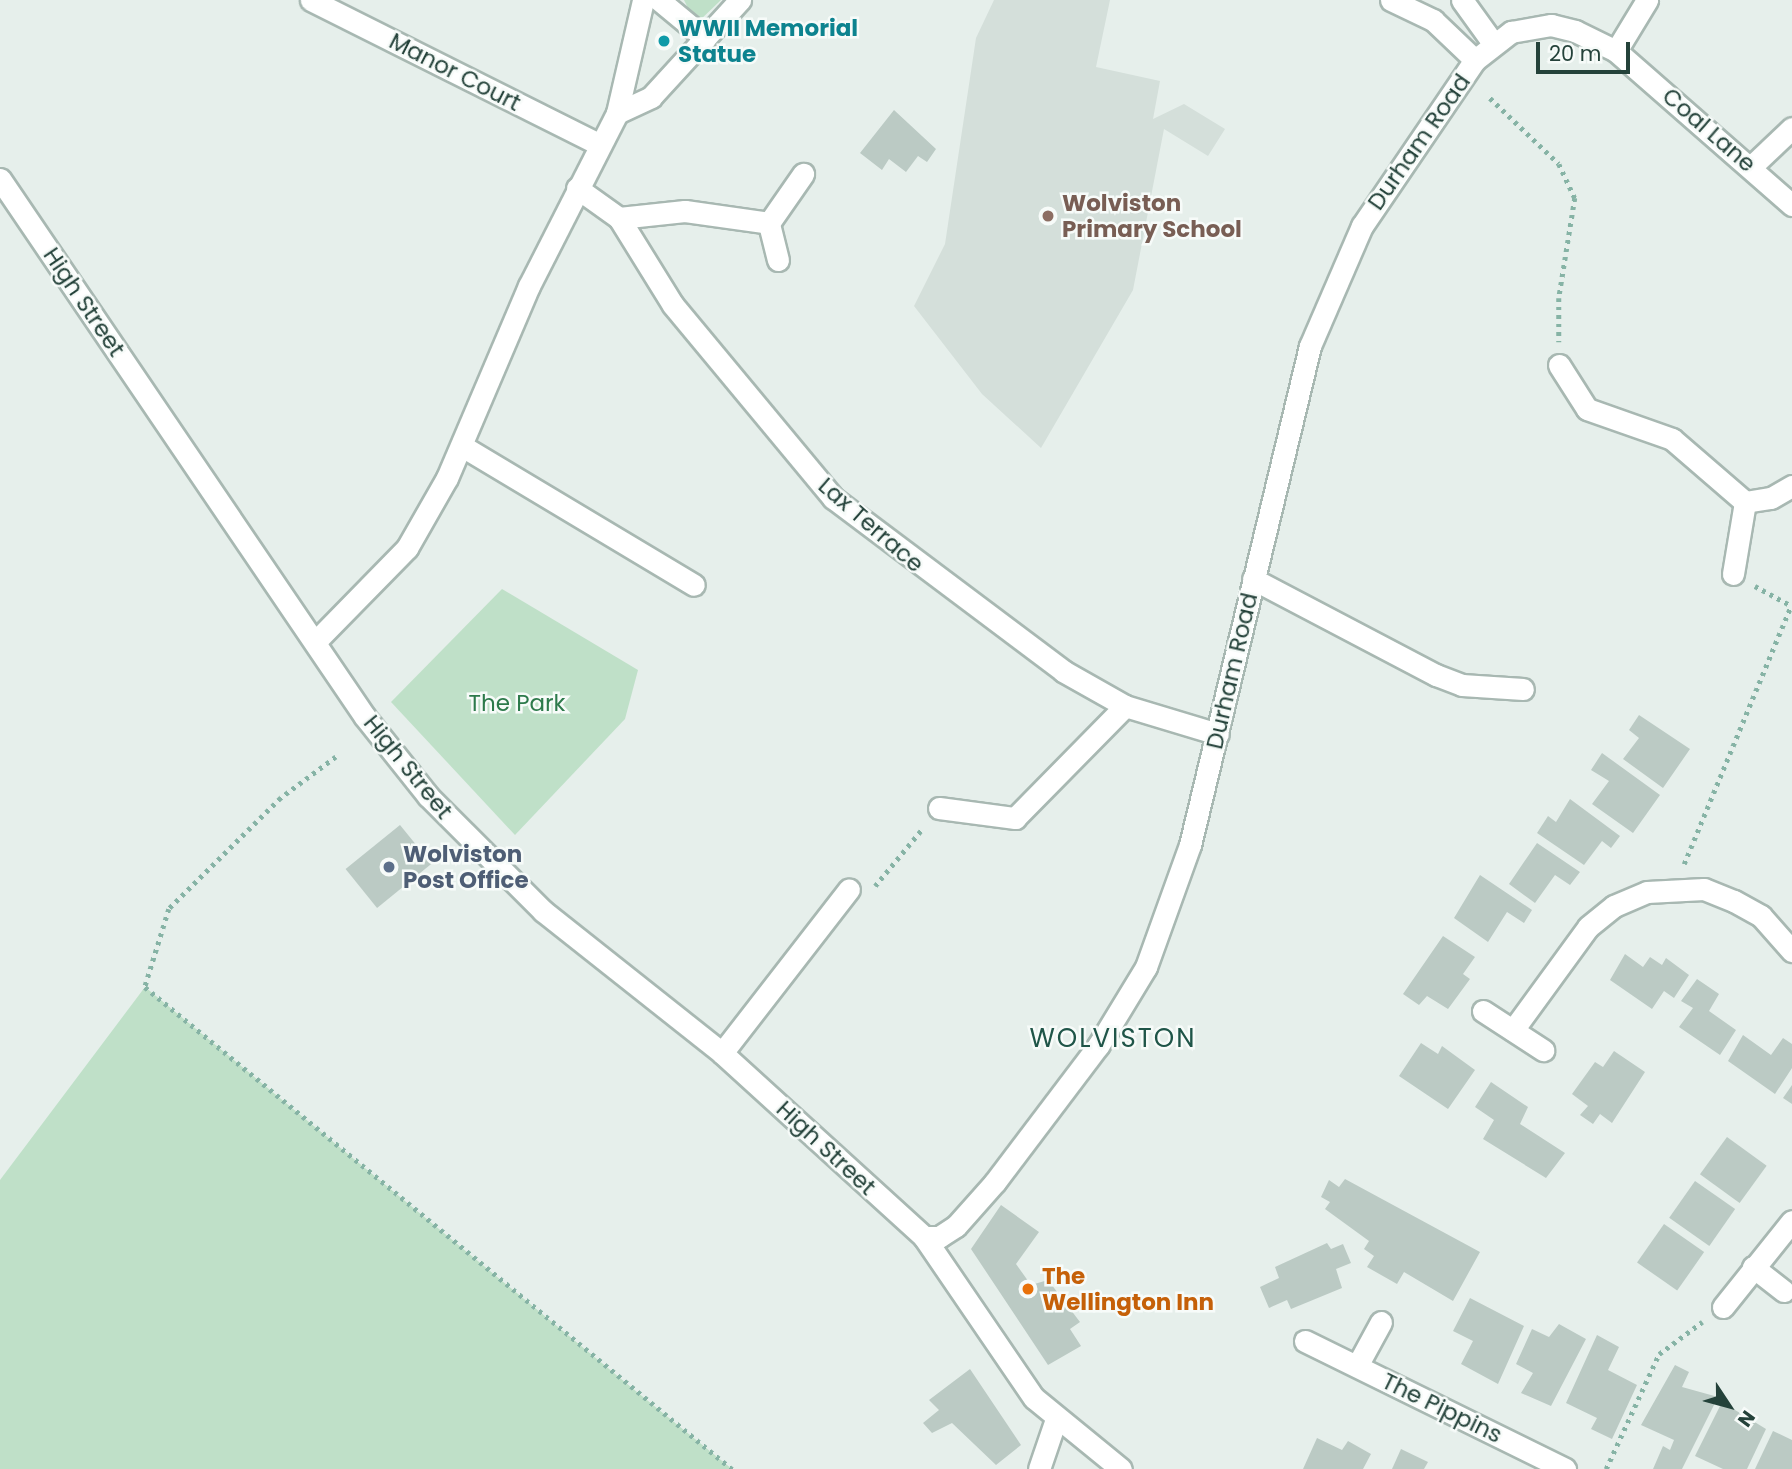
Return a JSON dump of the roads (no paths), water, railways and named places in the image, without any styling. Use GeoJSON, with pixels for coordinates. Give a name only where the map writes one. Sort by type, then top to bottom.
{"type":"FeatureCollection","features":[{"type":"Feature","properties":{"kind":"street","name":"Manor Court"},"geometry":{"type":"LineString","coordinates":[[311,0],[600,145]]}},
{"type":"Feature","properties":{"kind":"street"},"geometry":{"type":"LineString","coordinates":[[314,642],[407,548],[461,446],[577,188],[617,113],[643,0]]}},
{"type":"Feature","properties":{"kind":"street"},"geometry":{"type":"LineString","coordinates":[[659,0],[705,38]]}},
{"type":"Feature","properties":{"kind":"street"},"geometry":{"type":"LineString","coordinates":[[617,113],[651,97],[740,0]]}},
{"type":"Feature","properties":{"kind":"street"},"geometry":{"type":"LineString","coordinates":[[1391,0],[1433,20],[1475,60]]}},
{"type":"Feature","properties":{"kind":"street"},"geometry":{"type":"LineString","coordinates":[[1462,0],[1493,43]]}},
{"type":"Feature","properties":{"kind":"street"},"geometry":{"type":"LineString","coordinates":[[1616,51],[1647,0]]}},
{"type":"Feature","properties":{"kind":"street","name":"Coal Lane"},"geometry":{"type":"LineString","coordinates":[[1475,60],[1493,43],[1511,32],[1551,25],[1616,51],[1752,166],[1792,205]]}},
{"type":"Feature","properties":{"kind":"street","name":"Durham Road"},"geometry":{"type":"LineString","coordinates":[[924,1237],[939,1237],[956,1226],[995,1182],[1098,1046],[1146,967],[1167,920],[1218,734],[1310,346],[1331,293],[1393,173],[1475,60]]}},
{"type":"Feature","properties":{"kind":"street"},"geometry":{"type":"LineString","coordinates":[[1752,166],[1792,128]]}},
{"type":"Feature","properties":{"kind":"street"},"geometry":{"type":"LineString","coordinates":[[768,223],[803,174]]}},
{"type":"Feature","properties":{"kind":"street","name":"High Street"},"geometry":{"type":"LineString","coordinates":[[0,179],[365,717],[479,851],[722,1053],[924,1237],[1034,1398],[1056,1419],[1121,1469]]}},
{"type":"Feature","properties":{"kind":"street","name":"Lax Terrace"},"geometry":{"type":"LineString","coordinates":[[577,188],[620,218],[673,305],[833,498],[992,624],[1125,706],[1218,734]]}},
{"type":"Feature","properties":{"kind":"street"},"geometry":{"type":"LineString","coordinates":[[620,218],[685,211],[768,223]]}},
{"type":"Feature","properties":{"kind":"street"},"geometry":{"type":"LineString","coordinates":[[768,223],[778,260]]}},
{"type":"Feature","properties":{"kind":"street"},"geometry":{"type":"LineString","coordinates":[[1559,365],[1587,409],[1672,439],[1745,502],[1771,498],[1792,485]]}},
{"type":"Feature","properties":{"kind":"street"},"geometry":{"type":"LineString","coordinates":[[461,446],[694,585]]}},
{"type":"Feature","properties":{"kind":"street"},"geometry":{"type":"LineString","coordinates":[[1733,574],[1745,502]]}},
{"type":"Feature","properties":{"kind":"street"},"geometry":{"type":"LineString","coordinates":[[1254,579],[1436,675],[1462,685],[1523,689]]}},
{"type":"Feature","properties":{"kind":"street"},"geometry":{"type":"LineString","coordinates":[[939,808],[1015,818],[1125,706]]}},
{"type":"Feature","properties":{"kind":"street"},"geometry":{"type":"LineString","coordinates":[[1513,1030],[1588,928],[1614,906],[1674,888],[1734,901],[1761,916],[1792,951]]}},
{"type":"Feature","properties":{"kind":"street"},"geometry":{"type":"LineString","coordinates":[[722,1053],[849,889]]}},
{"type":"Feature","properties":{"kind":"street"},"geometry":{"type":"LineString","coordinates":[[1483,1011],[1544,1050]]}},
{"type":"Feature","properties":{"kind":"street"},"geometry":{"type":"LineString","coordinates":[[1723,1307],[1792,1221]]}},
{"type":"Feature","properties":{"kind":"street"},"geometry":{"type":"LineString","coordinates":[[1753,1267],[1784,1290]]}},
{"type":"Feature","properties":{"kind":"street","name":"The Pippins"},"geometry":{"type":"LineString","coordinates":[[1357,1366],[1381,1322]]}},
{"type":"Feature","properties":{"kind":"street","name":"The Pippins"},"geometry":{"type":"LineString","coordinates":[[1305,1341],[1565,1469]]}},
{"type":"Feature","properties":{"kind":"street"},"geometry":{"type":"LineString","coordinates":[[1039,1469],[1056,1419]]}},
{"type":"Feature","properties":{"kind":"place","name":"WWII Memorial Statue"},"geometry":{"type":"Point","coordinates":[664,41]}},
{"type":"Feature","properties":{"kind":"place","name":"Wolviston Primary School"},"geometry":{"type":"Point","coordinates":[1048,216]}},
{"type":"Feature","properties":{"kind":"place","name":"Wolviston Post Office"},"geometry":{"type":"Point","coordinates":[389,867]}},
{"type":"Feature","properties":{"kind":"place","name":"The Wellington Inn"},"geometry":{"type":"Point","coordinates":[1028,1289]}},
{"type":"Feature","properties":{"kind":"district","name":"WOLVISTON"},"geometry":{"type":"Point","coordinates":[1113,1039]}},
{"type":"Feature","properties":{"kind":"park label","name":"The Park"},"geometry":{"type":"Point","coordinates":[517,703]}}]}
